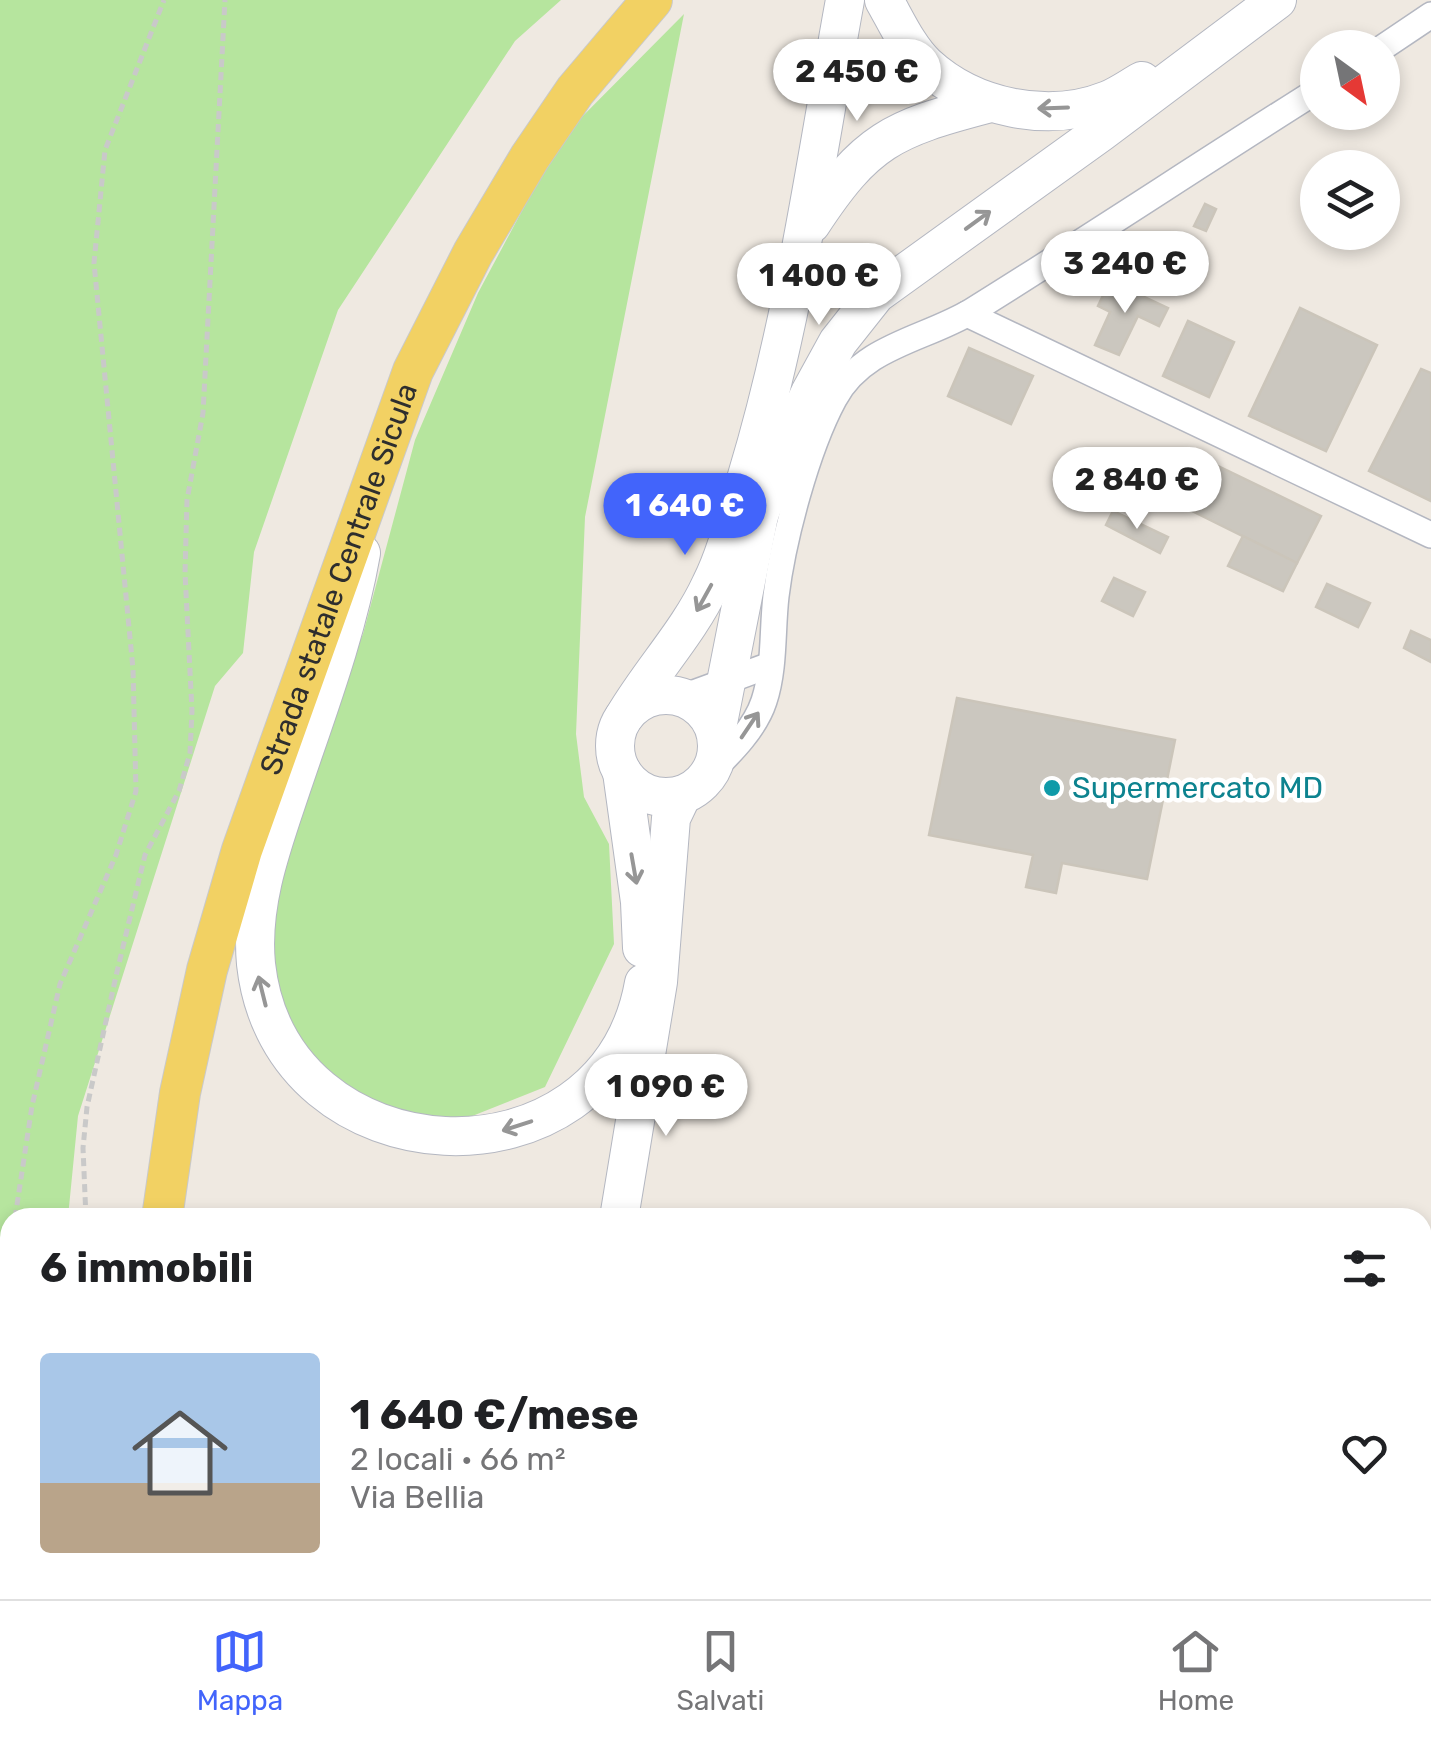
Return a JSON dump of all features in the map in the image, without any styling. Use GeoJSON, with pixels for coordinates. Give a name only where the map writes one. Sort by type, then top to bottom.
{"type":"FeatureCollection","features":[{"type":"Feature","properties":{"kind":"main road","name":"Strada statale Centrale Sicula"},"geometry":{"type":"LineString","coordinates":[[163,1208],[180,1092],[207,970],[242,850],[413,371],[473,252],[530,157],[575,91],[652,0]]}},
{"type":"Feature","properties":{"kind":"main road"},"geometry":{"type":"LineString","coordinates":[[646,1051],[640,902],[622,772],[614,744],[624,717],[645,682],[698,610],[714,580],[768,407],[845,0]]}},
{"type":"Feature","properties":{"kind":"main road"},"geometry":{"type":"LineString","coordinates":[[884,0],[924,63],[988,104]]}},
{"type":"Feature","properties":{"kind":"main road"},"geometry":{"type":"LineString","coordinates":[[760,515],[810,393],[838,342],[876,294],[1277,0]]}},
{"type":"Feature","properties":{"kind":"main road"},"geometry":{"type":"LineString","coordinates":[[803,236],[838,183],[861,156],[883,140],[928,119],[988,104],[1046,110],[1108,100],[1236,29]]}},
{"type":"Feature","properties":{"kind":"main road"},"geometry":{"type":"LineString","coordinates":[[716,733],[760,515],[768,407]]}},
{"type":"Feature","properties":{"kind":"main road"},"geometry":{"type":"LineString","coordinates":[[374,477],[350,611],[266,868],[256,918],[256,962],[263,998],[276,1032],[294,1061],[324,1092],[362,1117],[432,1137],[475,1136],[511,1130],[548,1116],[583,1092],[624,1042],[640,1010],[644,984]]}},
{"type":"Feature","properties":{"kind":"main road"},"geometry":{"type":"LineString","coordinates":[[621,1208],[662,944],[671,818],[718,747],[710,718],[683,697],[650,697],[624,717]]}},
{"type":"Feature","properties":{"kind":"main road"},"geometry":{"type":"LineString","coordinates":[[622,772],[648,794],[665,797],[696,784]]}},
{"type":"Feature","properties":{"kind":"street"},"geometry":{"type":"LineString","coordinates":[[1400,36],[1431,14]]}},
{"type":"Feature","properties":{"kind":"street"},"geometry":{"type":"LineString","coordinates":[[696,784],[730,754],[763,704],[776,592],[796,502],[834,399],[865,363],[890,346],[967,314],[1300,101]]}},
{"type":"Feature","properties":{"kind":"street"},"geometry":{"type":"LineString","coordinates":[[967,314],[1431,535]]}},
{"type":"Feature","properties":{"kind":"street"},"geometry":{"type":"LineString","coordinates":[[683,697],[770,666]]}},
{"type":"Feature","properties":{"kind":"path"},"geometry":{"type":"LineString","coordinates":[[17,1208],[32,1106],[60,984],[116,855],[136,791],[133,669],[94,264],[105,150],[164,0]]}},
{"type":"Feature","properties":{"kind":"path"},"geometry":{"type":"LineString","coordinates":[[86,1208],[83,1148],[87,1107],[116,976],[145,855],[179,791],[190,753],[187,500],[203,414],[225,0]]}},
{"type":"Feature","properties":{"kind":"green space"},"geometry":{"type":"Polygon","coordinates":[[[0,0],[561,0],[515,41],[338,310],[254,552],[243,653],[215,686],[78,1116],[69,1208],[0,1208],[0,0]]]}},
{"type":"Feature","properties":{"kind":"green space"},"geometry":{"type":"Polygon","coordinates":[[[684,14],[585,517],[576,734],[584,797],[609,844],[614,944],[545,1087],[427,1134],[313,1089],[251,963],[265,854],[363,634],[415,440],[478,293],[561,138],[684,14]]]}},
{"type":"Feature","properties":{"kind":"building"},"geometry":{"type":"Polygon","coordinates":[[[1205,204],[1216,209],[1206,231],[1194,226],[1205,204]]]}},
{"type":"Feature","properties":{"kind":"building"},"geometry":{"type":"Polygon","coordinates":[[[1110,281],[1168,308],[1159,326],[1138,316],[1119,355],[1095,345],[1110,312],[1098,306],[1110,281]]]}},
{"type":"Feature","properties":{"kind":"building"},"geometry":{"type":"Polygon","coordinates":[[[1300,308],[1377,345],[1326,451],[1249,416],[1300,308]]]}},
{"type":"Feature","properties":{"kind":"building"},"geometry":{"type":"Polygon","coordinates":[[[1188,321],[1234,342],[1209,397],[1163,376],[1188,321]]]}},
{"type":"Feature","properties":{"kind":"building"},"geometry":{"type":"Polygon","coordinates":[[[969,348],[1033,376],[1011,424],[948,396],[969,348]]]}},
{"type":"Feature","properties":{"kind":"building"},"geometry":{"type":"Polygon","coordinates":[[[1421,369],[1431,373],[1431,501],[1369,471],[1421,369]]]}},
{"type":"Feature","properties":{"kind":"building"},"geometry":{"type":"Polygon","coordinates":[[[1214,464],[1321,516],[1297,563],[1190,510],[1214,464]]]}},
{"type":"Feature","properties":{"kind":"building"},"geometry":{"type":"Polygon","coordinates":[[[1189,485],[1200,491],[1190,510],[1179,505],[1189,485]]]}},
{"type":"Feature","properties":{"kind":"building"},"geometry":{"type":"Polygon","coordinates":[[[1113,511],[1168,537],[1160,553],[1106,525],[1113,511]]]}},
{"type":"Feature","properties":{"kind":"building"},"geometry":{"type":"Polygon","coordinates":[[[1243,536],[1297,563],[1283,591],[1228,566],[1243,536]]]}},
{"type":"Feature","properties":{"kind":"building"},"geometry":{"type":"Polygon","coordinates":[[[1114,578],[1145,592],[1133,616],[1102,601],[1114,578]]]}},
{"type":"Feature","properties":{"kind":"building"},"geometry":{"type":"Polygon","coordinates":[[[1327,584],[1370,603],[1358,627],[1316,607],[1327,584]]]}},
{"type":"Feature","properties":{"kind":"building"},"geometry":{"type":"Polygon","coordinates":[[[1411,631],[1431,640],[1431,662],[1404,648],[1411,631]]]}},
{"type":"Feature","properties":{"kind":"building","name":"Supermercato MD"},"geometry":{"type":"Polygon","coordinates":[[[957,698],[1175,740],[1147,879],[1062,863],[1056,893],[1026,887],[1033,855],[929,835],[957,698]]]}},
{"type":"Feature","properties":{"kind":"place","name":"Supermercato MD"},"geometry":{"type":"Point","coordinates":[1052,788]}}]}
